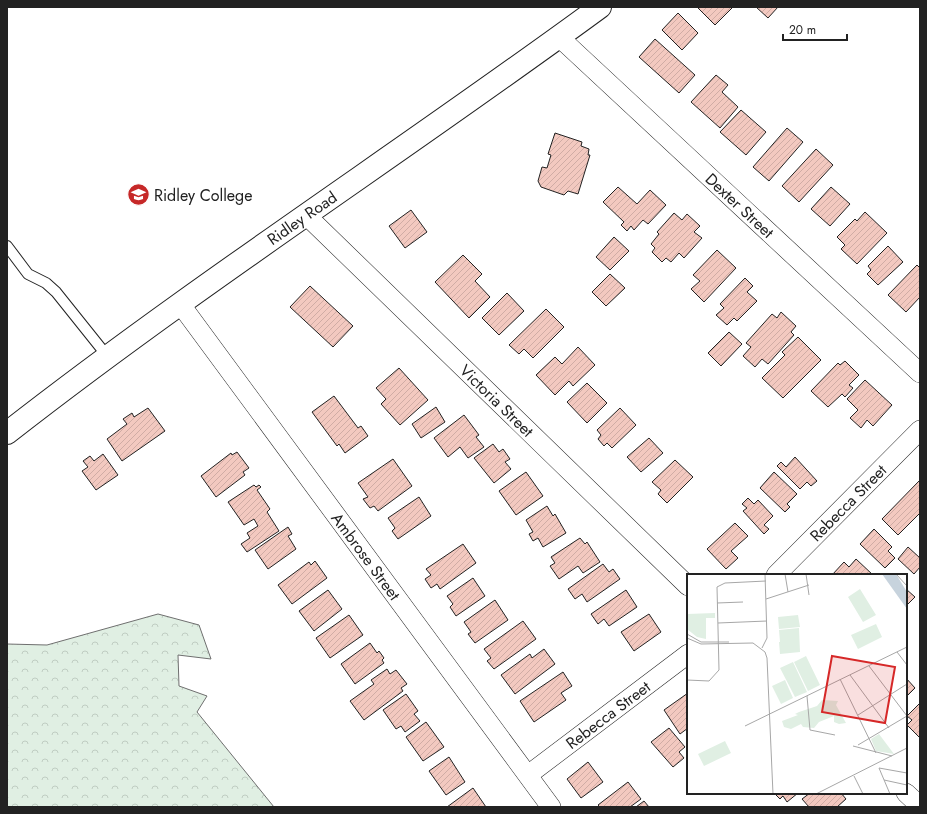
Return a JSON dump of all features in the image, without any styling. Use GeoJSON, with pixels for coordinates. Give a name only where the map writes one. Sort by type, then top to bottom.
{"type":"FeatureCollection","features":[{"type":"Feature","properties":{"kind":"street","name":"Ridley Road"},"geometry":{"type":"LineString","coordinates":[[7,433],[108,357],[600,7]]}},
{"type":"Feature","properties":{"kind":"street","name":"Dexter Street"},"geometry":{"type":"LineString","coordinates":[[559,37],[920,373]]}},
{"type":"Feature","properties":{"kind":"street","name":"Victoria Street"},"geometry":{"type":"LineString","coordinates":[[306,215],[687,585]]}},
{"type":"Feature","properties":{"kind":"street","name":"Ambrose Street"},"geometry":{"type":"LineString","coordinates":[[181,305],[551,807]]}},
{"type":"Feature","properties":{"kind":"street","name":"Rebecca Street"},"geometry":{"type":"LineString","coordinates":[[777,574],[920,430]]}},
{"type":"Feature","properties":{"kind":"street","name":"Rebecca Street"},"geometry":{"type":"LineString","coordinates":[[528,775],[687,655]]}},
{"type":"Feature","properties":{"kind":"street"},"geometry":{"type":"LineString","coordinates":[[907,793],[920,806]]}},
{"type":"Feature","properties":{"kind":"lane"},"geometry":{"type":"LineString","coordinates":[[7,246],[28,274],[46,283],[56,292],[108,357]]}},
{"type":"Feature","properties":{"kind":"green space"},"geometry":{"type":"Polygon","coordinates":[[[158,614],[199,625],[211,659],[178,655],[179,686],[207,696],[197,712],[274,807],[7,807],[7,644],[47,645],[158,614]]]}},
{"type":"Feature","properties":{"kind":"building"},"geometry":{"type":"Polygon","coordinates":[[[697,7],[733,7],[715,25],[697,7]]]}},
{"type":"Feature","properties":{"kind":"building"},"geometry":{"type":"Polygon","coordinates":[[[756,7],[778,7],[768,18],[756,7]]]}},
{"type":"Feature","properties":{"kind":"building"},"geometry":{"type":"Polygon","coordinates":[[[678,13],[698,33],[682,50],[662,30],[678,13]]]}},
{"type":"Feature","properties":{"kind":"building"},"geometry":{"type":"Polygon","coordinates":[[[655,39],[695,75],[679,93],[639,57],[655,39]]]}},
{"type":"Feature","properties":{"kind":"building"},"geometry":{"type":"Polygon","coordinates":[[[716,75],[728,85],[722,92],[738,107],[720,128],[691,102],[716,75]]]}},
{"type":"Feature","properties":{"kind":"building"},"geometry":{"type":"Polygon","coordinates":[[[741,110],[766,132],[746,155],[720,132],[741,110]]]}},
{"type":"Feature","properties":{"kind":"building"},"geometry":{"type":"Polygon","coordinates":[[[787,128],[803,142],[769,181],[753,167],[787,128]]]}},
{"type":"Feature","properties":{"kind":"building"},"geometry":{"type":"Polygon","coordinates":[[[555,133],[582,142],[581,146],[589,149],[588,155],[590,155],[578,194],[568,191],[564,195],[541,187],[538,181],[542,167],[547,168],[551,155],[548,154],[555,133]]]}},
{"type":"Feature","properties":{"kind":"building"},"geometry":{"type":"Polygon","coordinates":[[[816,149],[833,165],[799,202],[782,186],[816,149]]]}},
{"type":"Feature","properties":{"kind":"building"},"geometry":{"type":"Polygon","coordinates":[[[618,187],[637,204],[650,190],[666,205],[648,224],[643,220],[634,230],[631,226],[627,231],[621,225],[624,222],[603,202],[618,187]]]}},
{"type":"Feature","properties":{"kind":"building"},"geometry":{"type":"Polygon","coordinates":[[[831,187],[850,204],[830,226],[811,209],[831,187]]]}},
{"type":"Feature","properties":{"kind":"building"},"geometry":{"type":"Polygon","coordinates":[[[411,210],[427,232],[405,248],[389,226],[411,210]]]}},
{"type":"Feature","properties":{"kind":"building"},"geometry":{"type":"Polygon","coordinates":[[[865,212],[887,233],[857,264],[841,249],[845,245],[837,237],[855,219],[857,221],[865,212]]]}},
{"type":"Feature","properties":{"kind":"building"},"geometry":{"type":"Polygon","coordinates":[[[674,213],[682,220],[687,214],[700,226],[694,232],[702,238],[684,258],[679,253],[671,262],[666,258],[662,262],[652,252],[655,248],[651,244],[659,234],[657,232],[674,213]]]}},
{"type":"Feature","properties":{"kind":"building"},"geometry":{"type":"Polygon","coordinates":[[[614,237],[629,251],[610,270],[596,257],[614,237]]]}},
{"type":"Feature","properties":{"kind":"building"},"geometry":{"type":"Polygon","coordinates":[[[888,246],[903,262],[878,285],[867,274],[871,270],[868,266],[888,246]]]}},
{"type":"Feature","properties":{"kind":"building"},"geometry":{"type":"Polygon","coordinates":[[[717,250],[736,268],[704,302],[691,289],[700,281],[693,275],[717,250]]]}},
{"type":"Feature","properties":{"kind":"building"},"geometry":{"type":"Polygon","coordinates":[[[463,255],[482,274],[475,281],[490,297],[469,318],[435,282],[463,255]]]}},
{"type":"Feature","properties":{"kind":"building"},"geometry":{"type":"Polygon","coordinates":[[[917,265],[920,268],[920,297],[906,312],[888,295],[917,265]]]}},
{"type":"Feature","properties":{"kind":"building"},"geometry":{"type":"Polygon","coordinates":[[[610,274],[625,288],[606,306],[592,292],[610,274]]]}},
{"type":"Feature","properties":{"kind":"building"},"geometry":{"type":"Polygon","coordinates":[[[745,278],[753,286],[747,292],[757,301],[737,321],[734,318],[727,325],[716,315],[724,308],[720,304],[745,278]]]}},
{"type":"Feature","properties":{"kind":"building"},"geometry":{"type":"Polygon","coordinates":[[[310,286],[353,326],[333,347],[290,307],[310,286]]]}},
{"type":"Feature","properties":{"kind":"building"},"geometry":{"type":"Polygon","coordinates":[[[507,293],[524,311],[499,335],[482,318],[507,293]]]}},
{"type":"Feature","properties":{"kind":"building"},"geometry":{"type":"Polygon","coordinates":[[[546,309],[564,327],[533,358],[524,349],[519,354],[509,345],[546,309]]]}},
{"type":"Feature","properties":{"kind":"building"},"geometry":{"type":"Polygon","coordinates":[[[781,312],[796,326],[791,332],[794,335],[768,364],[762,359],[755,367],[743,356],[751,347],[746,343],[772,314],[777,318],[781,312]]]}},
{"type":"Feature","properties":{"kind":"building"},"geometry":{"type":"Polygon","coordinates":[[[729,332],[742,344],[721,366],[708,353],[729,332]]]}},
{"type":"Feature","properties":{"kind":"building"},"geometry":{"type":"Polygon","coordinates":[[[798,337],[821,360],[783,398],[762,378],[785,355],[782,352],[798,337]]]}},
{"type":"Feature","properties":{"kind":"building"},"geometry":{"type":"Polygon","coordinates":[[[578,347],[595,365],[573,386],[569,381],[555,395],[536,375],[555,357],[562,364],[578,347]]]}},
{"type":"Feature","properties":{"kind":"building"},"geometry":{"type":"Polygon","coordinates":[[[845,361],[859,375],[849,385],[853,388],[845,397],[842,394],[828,407],[811,391],[838,363],[840,365],[845,361]]]}},
{"type":"Feature","properties":{"kind":"building"},"geometry":{"type":"Polygon","coordinates":[[[399,368],[428,400],[400,425],[381,404],[386,399],[376,388],[399,368]]]}},
{"type":"Feature","properties":{"kind":"building"},"geometry":{"type":"Polygon","coordinates":[[[865,380],[892,405],[873,426],[867,420],[861,428],[850,418],[858,410],[847,399],[865,380]]]}},
{"type":"Feature","properties":{"kind":"building"},"geometry":{"type":"Polygon","coordinates":[[[587,383],[607,403],[587,423],[567,402],[587,383]]]}},
{"type":"Feature","properties":{"kind":"building"},"geometry":{"type":"Polygon","coordinates":[[[334,396],[358,428],[361,426],[368,436],[345,453],[339,444],[337,446],[312,412],[334,396]]]}},
{"type":"Feature","properties":{"kind":"building"},"geometry":{"type":"Polygon","coordinates":[[[436,407],[445,422],[421,438],[412,424],[436,407]]]}},
{"type":"Feature","properties":{"kind":"building"},"geometry":{"type":"Polygon","coordinates":[[[148,408],[165,431],[122,461],[107,439],[127,424],[123,419],[132,413],[134,417],[148,408]]]}},
{"type":"Feature","properties":{"kind":"building"},"geometry":{"type":"Polygon","coordinates":[[[620,408],[636,425],[612,448],[607,443],[604,446],[598,439],[601,435],[597,430],[620,408]]]}},
{"type":"Feature","properties":{"kind":"building"},"geometry":{"type":"Polygon","coordinates":[[[464,415],[479,435],[476,437],[484,447],[468,458],[460,447],[448,457],[434,438],[464,415]]]}},
{"type":"Feature","properties":{"kind":"building"},"geometry":{"type":"Polygon","coordinates":[[[649,438],[663,453],[641,472],[627,457],[649,438]]]}},
{"type":"Feature","properties":{"kind":"building"},"geometry":{"type":"Polygon","coordinates":[[[493,444],[499,452],[503,449],[510,459],[505,462],[511,469],[494,483],[474,458],[493,444]]]}},
{"type":"Feature","properties":{"kind":"building"},"geometry":{"type":"Polygon","coordinates":[[[237,452],[249,468],[243,472],[245,475],[216,497],[201,476],[231,453],[232,455],[237,452]]]}},
{"type":"Feature","properties":{"kind":"building"},"geometry":{"type":"Polygon","coordinates":[[[103,454],[118,475],[96,490],[82,471],[88,467],[83,461],[90,456],[94,461],[103,454]]]}},
{"type":"Feature","properties":{"kind":"building"},"geometry":{"type":"Polygon","coordinates":[[[795,457],[817,481],[811,486],[807,482],[800,489],[777,466],[781,462],[786,467],[795,457]]]}},
{"type":"Feature","properties":{"kind":"building"},"geometry":{"type":"Polygon","coordinates":[[[393,459],[412,486],[378,511],[374,506],[370,508],[363,499],[368,497],[358,483],[393,459]]]}},
{"type":"Feature","properties":{"kind":"building"},"geometry":{"type":"Polygon","coordinates":[[[675,460],[693,477],[667,503],[658,494],[661,490],[652,482],[675,460]]]}},
{"type":"Feature","properties":{"kind":"building"},"geometry":{"type":"Polygon","coordinates":[[[526,472],[543,496],[516,515],[499,491],[526,472]]]}},
{"type":"Feature","properties":{"kind":"building"},"geometry":{"type":"Polygon","coordinates":[[[774,472],[797,494],[787,504],[790,507],[785,512],[760,488],[774,472]]]}},
{"type":"Feature","properties":{"kind":"building"},"geometry":{"type":"Polygon","coordinates":[[[920,480],[920,513],[898,535],[882,519],[920,480]]]}},
{"type":"Feature","properties":{"kind":"building"},"geometry":{"type":"Polygon","coordinates":[[[254,485],[256,487],[259,485],[261,487],[257,490],[270,509],[267,512],[279,531],[247,552],[241,544],[250,538],[247,533],[258,526],[254,519],[244,525],[228,502],[254,485]]]}},
{"type":"Feature","properties":{"kind":"building"},"geometry":{"type":"Polygon","coordinates":[[[419,497],[431,516],[398,539],[392,531],[395,528],[388,518],[419,497]]]}},
{"type":"Feature","properties":{"kind":"building"},"geometry":{"type":"Polygon","coordinates":[[[748,498],[754,504],[758,500],[773,516],[764,525],[769,529],[764,534],[743,511],[747,508],[742,504],[748,498]]]}},
{"type":"Feature","properties":{"kind":"building"},"geometry":{"type":"Polygon","coordinates":[[[547,506],[553,516],[555,514],[566,533],[543,547],[538,538],[533,541],[529,534],[533,532],[526,520],[547,506]]]}},
{"type":"Feature","properties":{"kind":"building"},"geometry":{"type":"Polygon","coordinates":[[[735,523],[748,536],[731,551],[738,558],[726,569],[707,549],[735,523]]]}},
{"type":"Feature","properties":{"kind":"building"},"geometry":{"type":"Polygon","coordinates":[[[288,527],[292,534],[288,536],[296,549],[268,569],[255,550],[288,527]]]}},
{"type":"Feature","properties":{"kind":"building"},"geometry":{"type":"Polygon","coordinates":[[[874,529],[892,547],[888,551],[895,558],[885,568],[860,544],[874,529]]]}},
{"type":"Feature","properties":{"kind":"building"},"geometry":{"type":"Polygon","coordinates":[[[580,538],[585,544],[587,542],[600,562],[583,573],[578,566],[559,579],[550,566],[555,563],[551,557],[580,538]]]}},
{"type":"Feature","properties":{"kind":"building"},"geometry":{"type":"Polygon","coordinates":[[[463,544],[476,563],[440,589],[437,584],[431,588],[425,579],[431,575],[426,569],[463,544]]]}},
{"type":"Feature","properties":{"kind":"building"},"geometry":{"type":"Polygon","coordinates":[[[908,547],[920,558],[920,567],[914,574],[898,559],[908,547]]]}},
{"type":"Feature","properties":{"kind":"building"},"geometry":{"type":"Polygon","coordinates":[[[856,559],[872,574],[833,574],[844,562],[849,567],[856,559]]]}},
{"type":"Feature","properties":{"kind":"building"},"geometry":{"type":"Polygon","coordinates":[[[315,561],[327,578],[292,604],[278,585],[309,562],[311,565],[315,561]]]}},
{"type":"Feature","properties":{"kind":"building"},"geometry":{"type":"Polygon","coordinates":[[[603,564],[609,572],[613,569],[620,579],[587,602],[582,594],[575,599],[568,589],[603,564]]]}},
{"type":"Feature","properties":{"kind":"building"},"geometry":{"type":"Polygon","coordinates":[[[473,578],[485,596],[456,616],[450,607],[453,604],[447,596],[473,578]]]}},
{"type":"Feature","properties":{"kind":"building"},"geometry":{"type":"Polygon","coordinates":[[[328,590],[342,609],[314,631],[299,611],[328,590]]]}},
{"type":"Feature","properties":{"kind":"building"},"geometry":{"type":"Polygon","coordinates":[[[626,590],[637,607],[609,626],[604,619],[598,624],[591,614],[626,590]]]}},
{"type":"Feature","properties":{"kind":"building"},"geometry":{"type":"Polygon","coordinates":[[[907,590],[915,597],[907,605],[907,590]]]}},
{"type":"Feature","properties":{"kind":"building"},"geometry":{"type":"Polygon","coordinates":[[[495,600],[508,620],[475,643],[468,634],[471,632],[464,622],[495,600]]]}},
{"type":"Feature","properties":{"kind":"building"},"geometry":{"type":"Polygon","coordinates":[[[649,614],[661,632],[634,651],[621,632],[649,614]]]}},
{"type":"Feature","properties":{"kind":"building"},"geometry":{"type":"Polygon","coordinates":[[[349,615],[363,635],[330,658],[316,638],[349,615]]]}},
{"type":"Feature","properties":{"kind":"building"},"geometry":{"type":"Polygon","coordinates":[[[523,621],[536,639],[494,669],[487,661],[491,658],[484,649],[523,621]]]}},
{"type":"Feature","properties":{"kind":"building"},"geometry":{"type":"Polygon","coordinates":[[[370,643],[377,653],[379,651],[384,658],[382,660],[384,663],[355,684],[341,664],[370,643]]]}},
{"type":"Feature","properties":{"kind":"building"},"geometry":{"type":"Polygon","coordinates":[[[544,649],[555,664],[515,694],[501,675],[530,654],[532,658],[544,649]]]}},
{"type":"Feature","properties":{"kind":"building"},"geometry":{"type":"Polygon","coordinates":[[[387,669],[390,674],[396,670],[407,684],[401,688],[403,691],[364,720],[350,701],[374,684],[371,680],[387,669]]]}},
{"type":"Feature","properties":{"kind":"building"},"geometry":{"type":"Polygon","coordinates":[[[563,672],[572,686],[561,693],[566,700],[534,722],[520,701],[563,672]]]}},
{"type":"Feature","properties":{"kind":"building"},"geometry":{"type":"Polygon","coordinates":[[[907,679],[915,688],[907,696],[907,679]]]}},
{"type":"Feature","properties":{"kind":"building"},"geometry":{"type":"Polygon","coordinates":[[[406,694],[418,711],[414,714],[420,721],[405,732],[401,726],[396,729],[383,710],[406,694]]]}},
{"type":"Feature","properties":{"kind":"building"},"geometry":{"type":"Polygon","coordinates":[[[687,694],[687,729],[680,734],[664,710],[687,694]]]}},
{"type":"Feature","properties":{"kind":"building"},"geometry":{"type":"Polygon","coordinates":[[[920,703],[920,738],[907,725],[912,720],[907,716],[920,703]]]}},
{"type":"Feature","properties":{"kind":"building"},"geometry":{"type":"Polygon","coordinates":[[[426,722],[444,747],[423,761],[406,737],[426,722]]]}},
{"type":"Feature","properties":{"kind":"building"},"geometry":{"type":"Polygon","coordinates":[[[669,728],[685,747],[679,752],[684,758],[673,767],[651,742],[669,728]]]}},
{"type":"Feature","properties":{"kind":"building"},"geometry":{"type":"Polygon","coordinates":[[[449,757],[465,782],[446,795],[429,771],[449,757]]]}},
{"type":"Feature","properties":{"kind":"building"},"geometry":{"type":"Polygon","coordinates":[[[588,762],[603,782],[581,798],[567,779],[588,762]]]}},
{"type":"Feature","properties":{"kind":"building"},"geometry":{"type":"Polygon","coordinates":[[[628,782],[641,799],[630,807],[600,807],[598,805],[628,782]]]}},
{"type":"Feature","properties":{"kind":"building"},"geometry":{"type":"Polygon","coordinates":[[[473,788],[486,807],[447,807],[473,788]]]}},
{"type":"Feature","properties":{"kind":"building"},"geometry":{"type":"Polygon","coordinates":[[[775,794],[797,794],[787,802],[783,796],[780,799],[775,794]]]}},
{"type":"Feature","properties":{"kind":"building"},"geometry":{"type":"Polygon","coordinates":[[[809,794],[842,794],[846,799],[837,807],[809,807],[802,799],[809,794]]]}},
{"type":"Feature","properties":{"kind":"building"},"geometry":{"type":"Polygon","coordinates":[[[644,801],[649,807],[636,807],[644,801]]]}},
{"type":"Feature","properties":{"kind":"place","name":"Ridley College"},"geometry":{"type":"Point","coordinates":[138,195]}}]}
